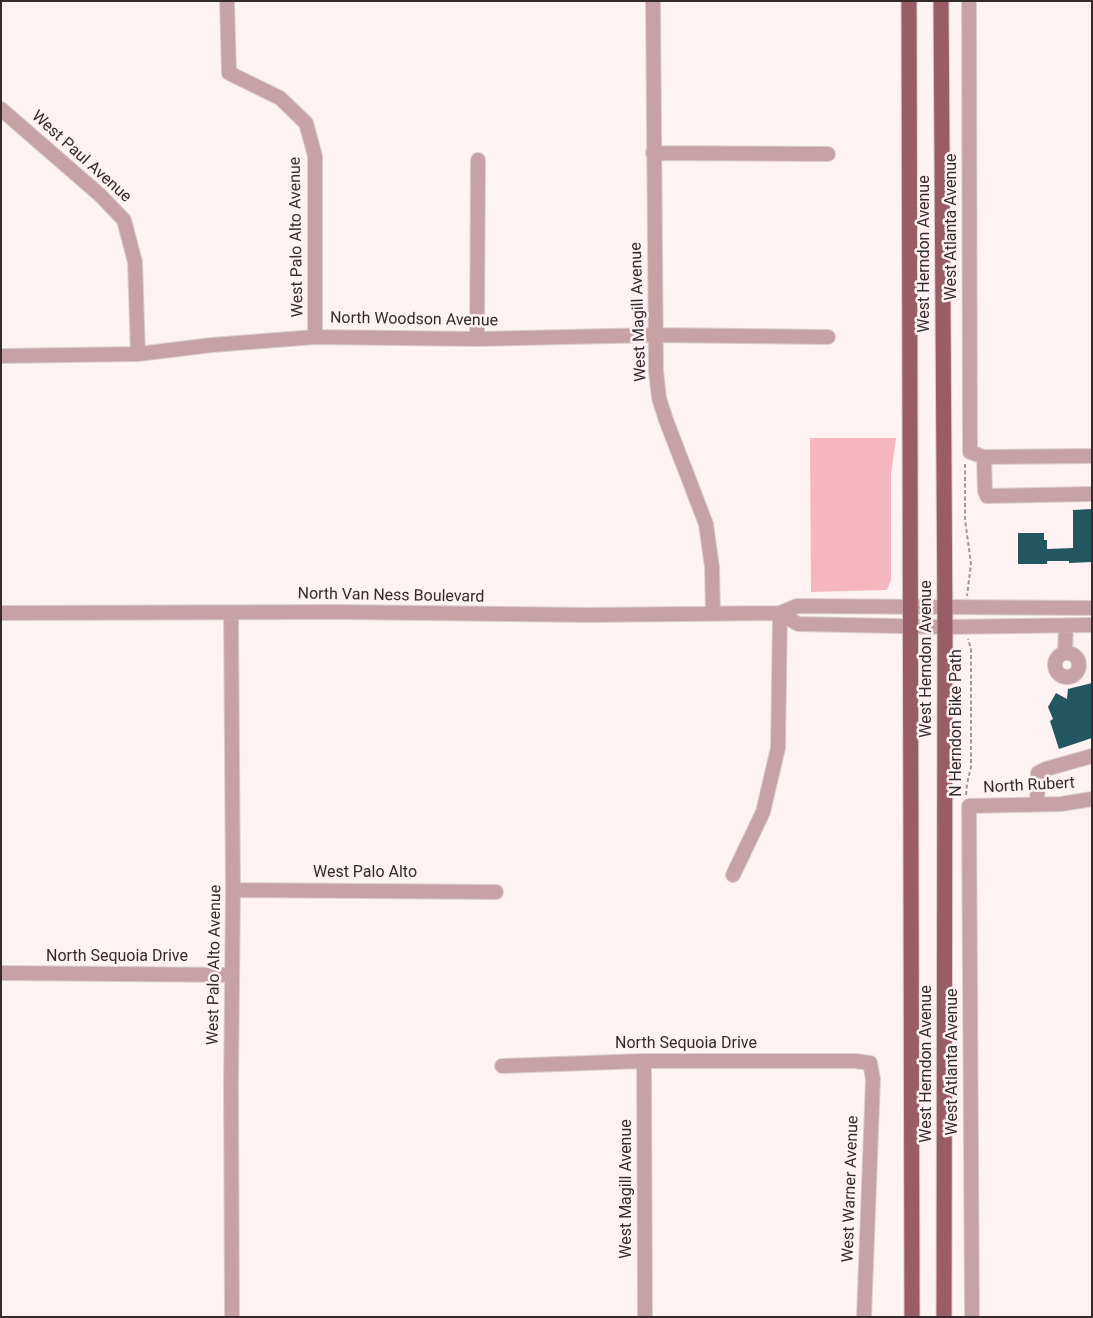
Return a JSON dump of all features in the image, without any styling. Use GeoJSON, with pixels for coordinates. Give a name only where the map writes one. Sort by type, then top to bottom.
{"type":"FeatureCollection","features":[{"type":"Feature","properties":{"kind":"main road","name":"West Herndon Avenue"},"geometry":{"type":"LineString","coordinates":[[909,1],[912,626],[912,1317]]}},
{"type":"Feature","properties":{"kind":"main road","name":"West Herndon Avenue"},"geometry":{"type":"LineString","coordinates":[[941,1],[945,627],[944,1317]]}},
{"type":"Feature","properties":{"kind":"street","name":"West Palo Alto Avenue"},"geometry":{"type":"LineString","coordinates":[[227,1],[229,73],[280,98],[306,123],[315,156],[315,337]]}},
{"type":"Feature","properties":{"kind":"street","name":"West Magill Avenue"},"geometry":{"type":"LineString","coordinates":[[653,1],[656,371],[659,398],[698,500],[709,538],[713,614]]}},
{"type":"Feature","properties":{"kind":"street","name":"West Atlanta Avenue"},"geometry":{"type":"LineString","coordinates":[[967,456],[969,1]]}},
{"type":"Feature","properties":{"kind":"street","name":"West Paul Avenue"},"geometry":{"type":"LineString","coordinates":[[1,109],[100,194],[124,220],[135,262],[138,354]]}},
{"type":"Feature","properties":{"kind":"street"},"geometry":{"type":"LineString","coordinates":[[653,153],[828,154]]}},
{"type":"Feature","properties":{"kind":"street"},"geometry":{"type":"LineString","coordinates":[[477,340],[478,160]]}},
{"type":"Feature","properties":{"kind":"street","name":"North Woodson Avenue"},"geometry":{"type":"LineString","coordinates":[[1,356],[138,354],[212,345],[315,337],[477,340],[655,335],[828,336]]}},
{"type":"Feature","properties":{"kind":"street"},"geometry":{"type":"LineString","coordinates":[[967,456],[1092,456]]}},
{"type":"Feature","properties":{"kind":"street"},"geometry":{"type":"LineString","coordinates":[[984,457],[984,491],[987,496],[1092,494]]}},
{"type":"Feature","properties":{"kind":"street","name":"North Van Ness Boulevard"},"geometry":{"type":"LineString","coordinates":[[1,613],[713,614],[780,613],[798,606],[1092,608]]}},
{"type":"Feature","properties":{"kind":"street"},"geometry":{"type":"LineString","coordinates":[[733,874],[763,812],[778,748],[780,613]]}},
{"type":"Feature","properties":{"kind":"street","name":"North Van Ness Boulevard"},"geometry":{"type":"LineString","coordinates":[[780,613],[798,624],[945,627],[1092,625]]}},
{"type":"Feature","properties":{"kind":"street","name":"West Palo Alto Avenue"},"geometry":{"type":"LineString","coordinates":[[231,614],[233,890],[232,1317]]}},
{"type":"Feature","properties":{"kind":"street"},"geometry":{"type":"LineString","coordinates":[[1065,652],[1066,626]]}},
{"type":"Feature","properties":{"kind":"street"},"geometry":{"type":"LineString","coordinates":[[1065,652],[1069,652],[1086,663],[1071,676],[1067,677],[1059,674],[1055,667],[1056,659],[1065,652]]}},
{"type":"Feature","properties":{"kind":"street"},"geometry":{"type":"LineString","coordinates":[[1037,804],[1038,773],[1092,756]]}},
{"type":"Feature","properties":{"kind":"street","name":"North Rubert"},"geometry":{"type":"LineString","coordinates":[[969,806],[1061,804],[1092,799]]}},
{"type":"Feature","properties":{"kind":"street","name":"West Atlanta Avenue"},"geometry":{"type":"LineString","coordinates":[[969,806],[972,1317]]}},
{"type":"Feature","properties":{"kind":"street","name":"West Palo Alto"},"geometry":{"type":"LineString","coordinates":[[233,890],[496,892]]}},
{"type":"Feature","properties":{"kind":"street","name":"North Sequoia Drive"},"geometry":{"type":"LineString","coordinates":[[1,973],[232,975]]}},
{"type":"Feature","properties":{"kind":"street","name":"West Magill Avenue"},"geometry":{"type":"LineString","coordinates":[[644,1061],[645,1317]]}},
{"type":"Feature","properties":{"kind":"street","name":"North Sequoia Drive"},"geometry":{"type":"LineString","coordinates":[[502,1066],[644,1061],[855,1061],[870,1063]]}},
{"type":"Feature","properties":{"kind":"street","name":"West Warner Avenue"},"geometry":{"type":"LineString","coordinates":[[864,1317],[873,1079],[870,1063]]}},
{"type":"Feature","properties":{"kind":"path"},"geometry":{"type":"LineString","coordinates":[[967,456],[965,519],[971,564],[967,596]]}},
{"type":"Feature","properties":{"kind":"path","name":"N Herndon Bike Path"},"geometry":{"type":"LineString","coordinates":[[968,639],[971,648],[971,766],[966,798],[969,806]]}},
{"type":"Feature","properties":{"kind":"shaded area"},"geometry":{"type":"Polygon","coordinates":[[[810,438],[896,438],[891,474],[891,580],[887,590],[811,592],[810,438]]]}},
{"type":"Feature","properties":{"kind":"building"},"geometry":{"type":"Polygon","coordinates":[[[1092,509],[1092,562],[1069,563],[1069,561],[1047,561],[1047,564],[1018,564],[1018,533],[1044,533],[1044,540],[1047,540],[1047,549],[1073,548],[1073,510],[1092,509]]]}},
{"type":"Feature","properties":{"kind":"building"},"geometry":{"type":"Polygon","coordinates":[[[1092,683],[1092,738],[1059,749],[1050,721],[1053,719],[1048,707],[1056,693],[1067,699],[1068,689],[1092,683]]]}}]}
